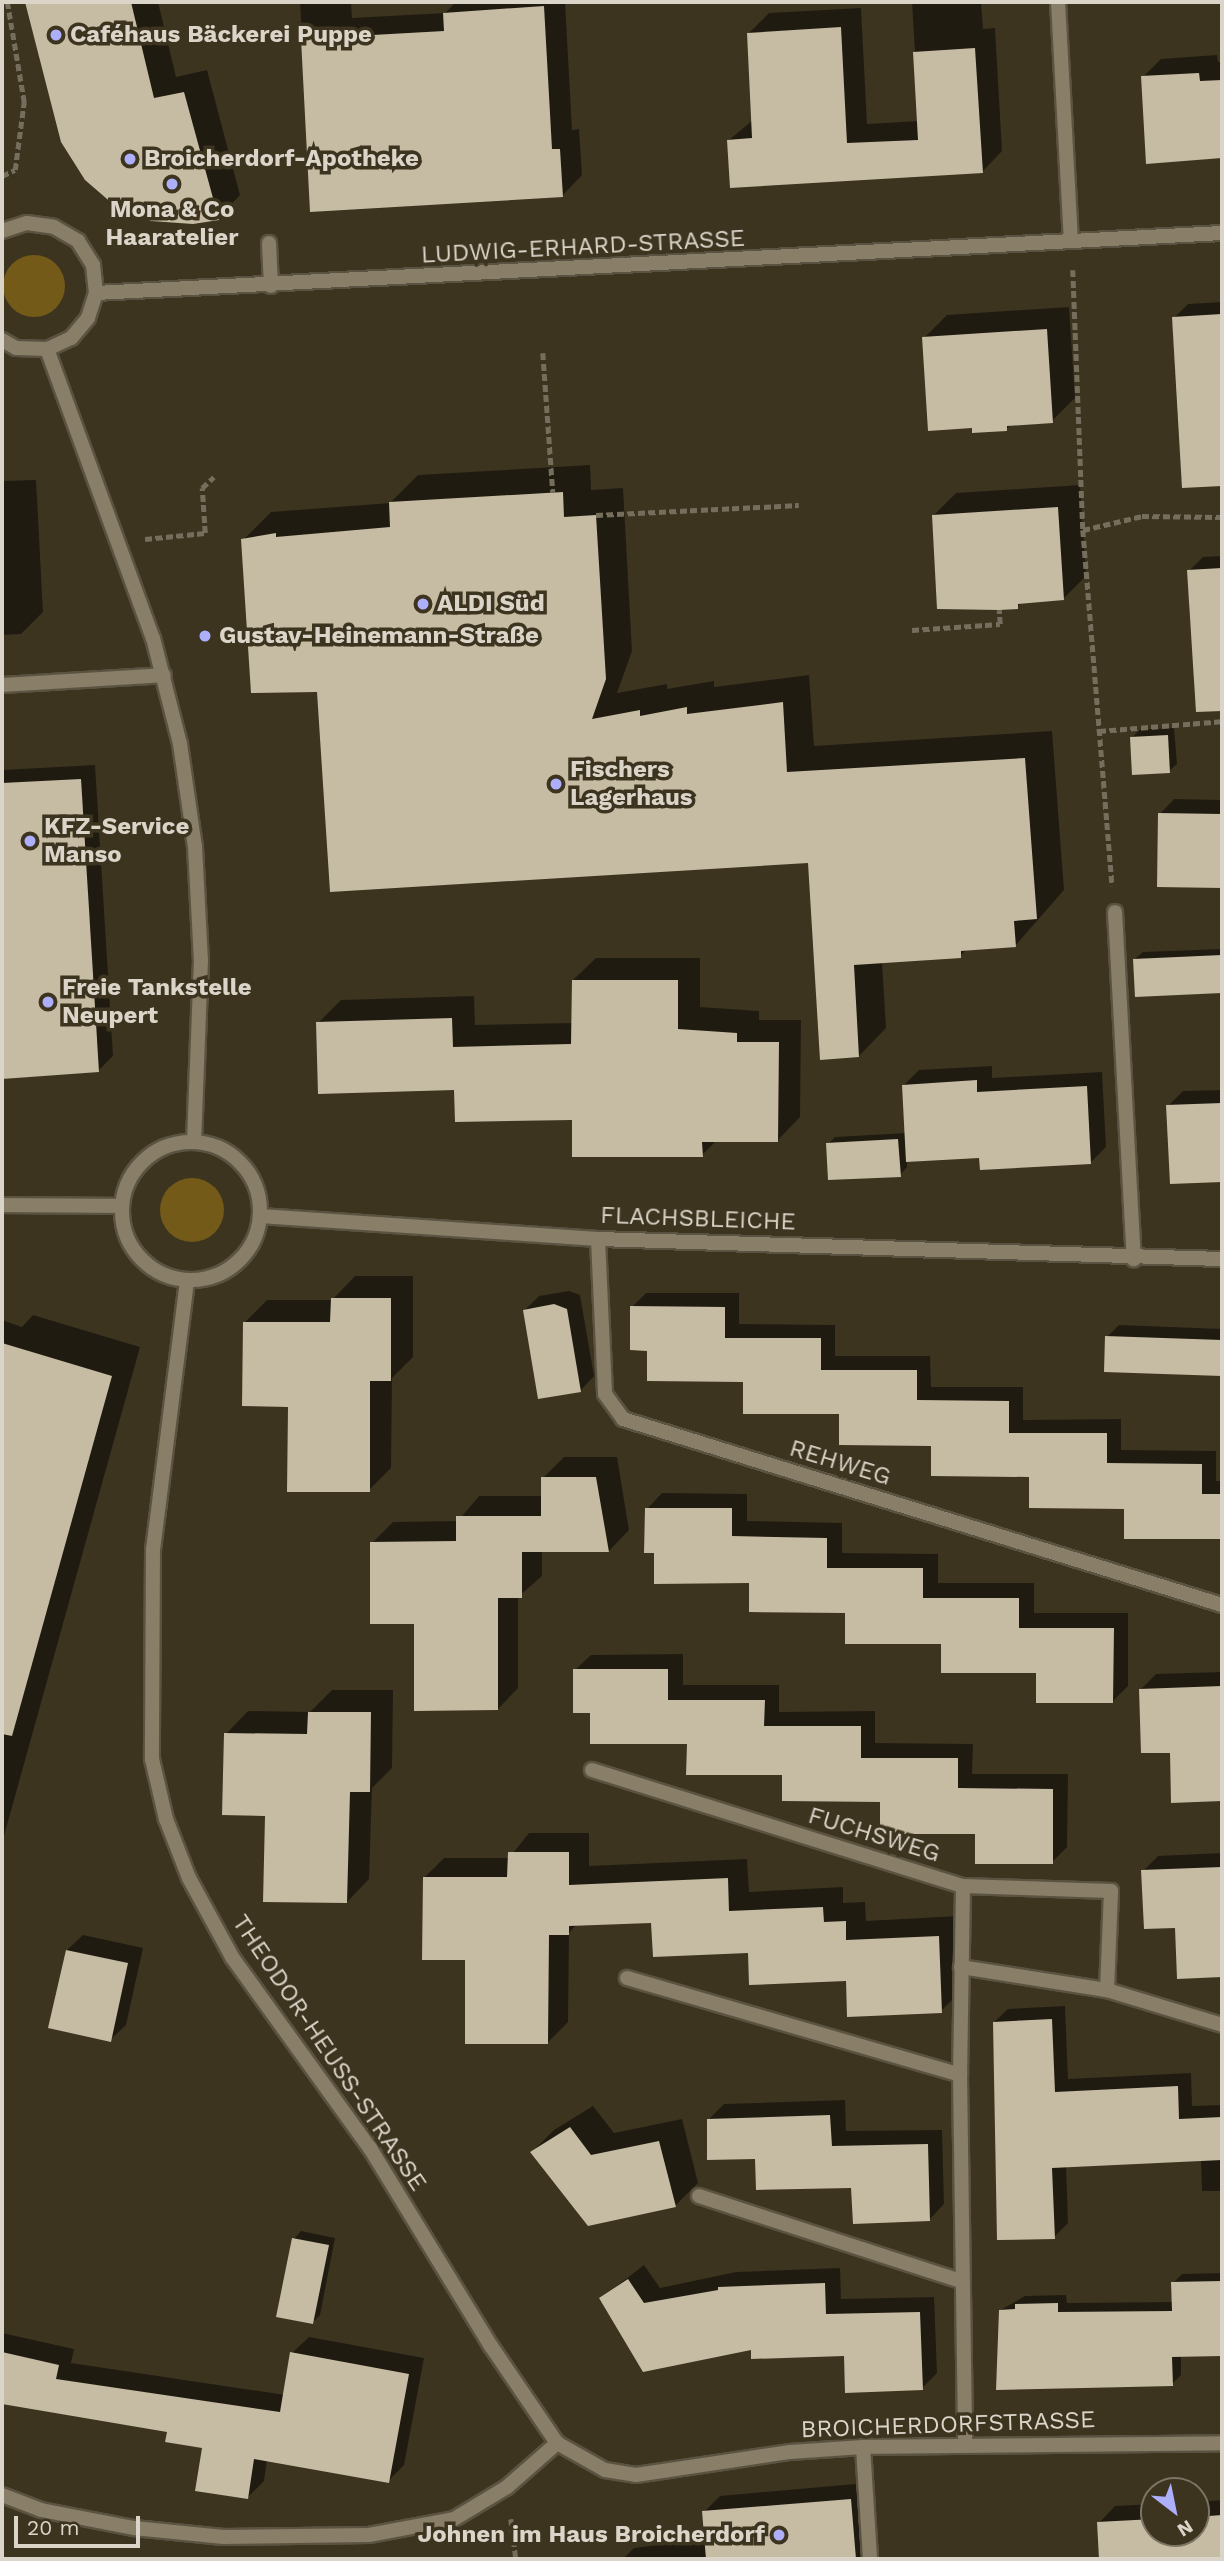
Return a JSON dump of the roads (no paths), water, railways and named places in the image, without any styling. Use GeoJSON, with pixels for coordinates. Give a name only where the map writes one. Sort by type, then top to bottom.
{"type":"FeatureCollection","features":[{"type":"Feature","properties":{"kind":"street"},"geometry":{"type":"LineString","coordinates":[[1058,2],[1071,241]]}},
{"type":"Feature","properties":{"kind":"street"},"geometry":{"type":"LineString","coordinates":[[2,231],[27,223],[54,227],[78,241],[93,265],[96,293],[88,318],[71,338],[47,349],[16,348],[2,340]]}},
{"type":"Feature","properties":{"kind":"street","name":"LUDWIG-ERHARD-STRASSE"},"geometry":{"type":"LineString","coordinates":[[96,293],[271,286],[1222,233]]}},
{"type":"Feature","properties":{"kind":"street"},"geometry":{"type":"LineString","coordinates":[[269,243],[271,286]]}},
{"type":"Feature","properties":{"kind":"street"},"geometry":{"type":"LineString","coordinates":[[47,349],[120,542],[164,675],[190,800],[201,960],[194,1142]]}},
{"type":"Feature","properties":{"kind":"street"},"geometry":{"type":"LineString","coordinates":[[2,685],[164,675]]}},
{"type":"Feature","properties":{"kind":"street"},"geometry":{"type":"LineString","coordinates":[[1115,912],[1134,1259]]}},
{"type":"Feature","properties":{"kind":"street"},"geometry":{"type":"LineString","coordinates":[[194,1142],[221,1149],[243,1165],[257,1189],[260,1216],[253,1242],[237,1264],[214,1277],[187,1281],[161,1274],[139,1258],[125,1234],[122,1206],[126,1185],[137,1167],[153,1153],[194,1142]]}},
{"type":"Feature","properties":{"kind":"street"},"geometry":{"type":"LineString","coordinates":[[2,1205],[122,1206]]}},
{"type":"Feature","properties":{"kind":"street","name":"FLACHSBLEICHE"},"geometry":{"type":"LineString","coordinates":[[260,1216],[598,1239],[1134,1259],[1222,1259]]}},
{"type":"Feature","properties":{"kind":"street","name":"REHWEG"},"geometry":{"type":"LineString","coordinates":[[598,1239],[605,1394],[623,1419],[1222,1605]]}},
{"type":"Feature","properties":{"kind":"street","name":"THEODOR-HEUSS-STRASSE"},"geometry":{"type":"LineString","coordinates":[[187,1281],[153,1549],[152,1759],[166,1819],[189,1878],[232,1956],[370,2148],[491,2346],[557,2444]]}},
{"type":"Feature","properties":{"kind":"street","name":"FUCHSWEG"},"geometry":{"type":"LineString","coordinates":[[592,1770],[963,1886],[960,2075],[965,2444]]}},
{"type":"Feature","properties":{"kind":"street"},"geometry":{"type":"LineString","coordinates":[[963,1886],[1111,1891],[1107,1990]]}},
{"type":"Feature","properties":{"kind":"street"},"geometry":{"type":"LineString","coordinates":[[961,1967],[1107,1990],[1222,2025]]}},
{"type":"Feature","properties":{"kind":"street"},"geometry":{"type":"LineString","coordinates":[[627,1978],[960,2075]]}},
{"type":"Feature","properties":{"kind":"street"},"geometry":{"type":"LineString","coordinates":[[699,2196],[961,2281]]}},
{"type":"Feature","properties":{"kind":"street","name":"BROICHERDORFSTRASSE"},"geometry":{"type":"LineString","coordinates":[[557,2444],[606,2470],[636,2475],[790,2452],[863,2447],[1222,2443]]}},
{"type":"Feature","properties":{"kind":"street"},"geometry":{"type":"LineString","coordinates":[[2,2495],[41,2510],[134,2528],[224,2537],[317,2537],[395,2532],[454,2519],[507,2487],[557,2444]]}},
{"type":"Feature","properties":{"kind":"street"},"geometry":{"type":"LineString","coordinates":[[863,2447],[870,2559]]}},
{"type":"Feature","properties":{"kind":"place","name":"Caféhaus Bäckerei Puppe"},"geometry":{"type":"Point","coordinates":[56,35]}},
{"type":"Feature","properties":{"kind":"place","name":"Broicherdorf-Apotheke"},"geometry":{"type":"Point","coordinates":[130,159]}},
{"type":"Feature","properties":{"kind":"place","name":"Mona & Co Haaratelier"},"geometry":{"type":"Point","coordinates":[172,184]}},
{"type":"Feature","properties":{"kind":"place","name":"ALDI Süd"},"geometry":{"type":"Point","coordinates":[423,604]}},
{"type":"Feature","properties":{"kind":"place","name":"Gustav-Heinemann-Straße"},"geometry":{"type":"Point","coordinates":[205,636]}},
{"type":"Feature","properties":{"kind":"place","name":"Fischers Lagerhaus"},"geometry":{"type":"Point","coordinates":[556,784]}},
{"type":"Feature","properties":{"kind":"place","name":"KFZ-Service Manso"},"geometry":{"type":"Point","coordinates":[30,841]}},
{"type":"Feature","properties":{"kind":"place","name":"Freie Tankstelle Neupert"},"geometry":{"type":"Point","coordinates":[48,1002]}},
{"type":"Feature","properties":{"kind":"place","name":"Johnen im Haus Broicherdorf"},"geometry":{"type":"Point","coordinates":[779,2535]}}]}
